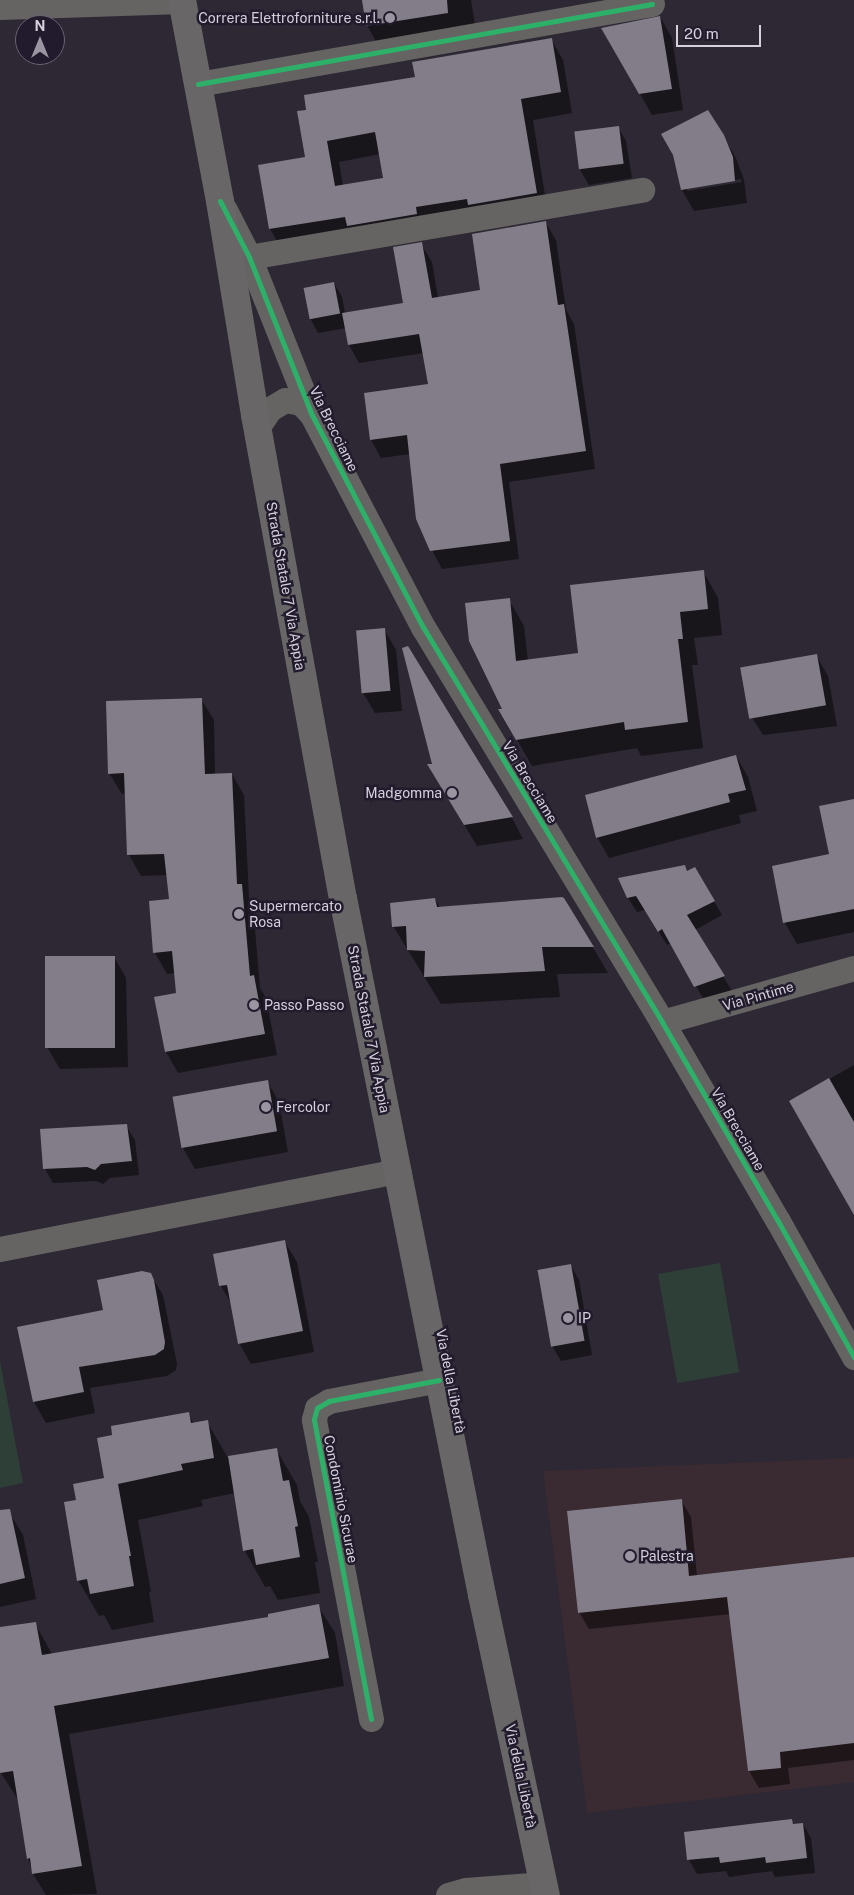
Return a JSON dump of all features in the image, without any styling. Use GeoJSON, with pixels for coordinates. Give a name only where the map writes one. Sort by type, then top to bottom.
{"type":"FeatureCollection","features":[{"type":"Feature","properties":{"kind":"main road","name":"Strada Statale 7 Via Appia"},"geometry":{"type":"LineString","coordinates":[[182,0],[220,201],[257,428],[343,898],[398,1171]]}},
{"type":"Feature","properties":{"kind":"main road","name":"Via della Libertà"},"geometry":{"type":"LineString","coordinates":[[398,1171],[439,1380],[545,1890]]}},
{"type":"Feature","properties":{"kind":"street"},"geometry":{"type":"LineString","coordinates":[[0,7],[182,0]]}},
{"type":"Feature","properties":{"kind":"street"},"geometry":{"type":"LineString","coordinates":[[198,84],[652,4]]}},
{"type":"Feature","properties":{"kind":"street"},"geometry":{"type":"LineString","coordinates":[[249,257],[642,190]]}},
{"type":"Feature","properties":{"kind":"street","name":"Via Brecciame"},"geometry":{"type":"LineString","coordinates":[[220,201],[249,257],[312,415],[423,628],[662,1022],[778,1221],[854,1357]]}},
{"type":"Feature","properties":{"kind":"street","name":"Via Brecciame"},"geometry":{"type":"LineString","coordinates":[[257,428],[270,409],[285,400],[301,403],[312,415]]}},
{"type":"Feature","properties":{"kind":"street","name":"Via Pintime"},"geometry":{"type":"LineString","coordinates":[[662,1022],[854,968]]}},
{"type":"Feature","properties":{"kind":"street"},"geometry":{"type":"LineString","coordinates":[[0,1250],[398,1171]]}},
{"type":"Feature","properties":{"kind":"street","name":"Condominio Sicurae"},"geometry":{"type":"LineString","coordinates":[[371,1719],[314,1420],[317,1408],[329,1401],[439,1380]]}},
{"type":"Feature","properties":{"kind":"street"},"geometry":{"type":"LineString","coordinates":[[448,1895],[466,1890],[545,1890]]}},
{"type":"Feature","properties":{"kind":"shaded area"},"geometry":{"type":"Polygon","coordinates":[[[854,1458],[854,1782],[587,1813],[543,1471],[854,1458]]]}},
{"type":"Feature","properties":{"kind":"green space"},"geometry":{"type":"Polygon","coordinates":[[[720,1263],[739,1372],[677,1383],[658,1274],[720,1263]]]}},
{"type":"Feature","properties":{"kind":"green space"},"geometry":{"type":"Polygon","coordinates":[[[0,1361],[23,1483],[0,1488],[0,1361]]]}},
{"type":"Feature","properties":{"kind":"building","name":"Correra Elettroforniture s.r.l."},"geometry":{"type":"Polygon","coordinates":[[[362,0],[447,0],[448,13],[366,26],[362,0]]]}},
{"type":"Feature","properties":{"kind":"building"},"geometry":{"type":"Polygon","coordinates":[[[660,16],[672,89],[639,94],[601,28],[660,16]]]}},
{"type":"Feature","properties":{"kind":"building"},"geometry":{"type":"Polygon","coordinates":[[[552,38],[561,92],[521,99],[537,193],[468,205],[467,199],[416,207],[417,214],[347,226],[345,217],[269,229],[258,165],[305,157],[297,111],[306,110],[304,95],[415,77],[412,62],[552,38]],[[375,132],[327,141],[335,186],[383,178],[375,132]]]}},
{"type":"Feature","properties":{"kind":"building"},"geometry":{"type":"Polygon","coordinates":[[[708,110],[724,135],[733,157],[735,181],[681,190],[673,155],[661,134],[708,110]]]}},
{"type":"Feature","properties":{"kind":"building"},"geometry":{"type":"Polygon","coordinates":[[[619,126],[624,164],[579,169],[574,131],[619,126]]]}},
{"type":"Feature","properties":{"kind":"building"},"geometry":{"type":"Polygon","coordinates":[[[546,221],[558,305],[564,304],[586,451],[500,464],[510,541],[430,551],[416,519],[407,435],[370,440],[364,393],[428,384],[419,334],[348,345],[342,313],[403,303],[393,247],[422,242],[432,298],[480,290],[472,234],[546,221]]]}},
{"type":"Feature","properties":{"kind":"building"},"geometry":{"type":"Polygon","coordinates":[[[334,282],[340,313],[310,319],[304,288],[334,282]]]}},
{"type":"Feature","properties":{"kind":"building"},"geometry":{"type":"Polygon","coordinates":[[[704,570],[708,609],[680,612],[683,639],[678,639],[688,722],[625,730],[624,722],[516,740],[498,709],[502,709],[469,641],[465,603],[510,598],[516,661],[578,653],[570,585],[704,570]]]}},
{"type":"Feature","properties":{"kind":"building"},"geometry":{"type":"Polygon","coordinates":[[[385,628],[390,691],[362,693],[356,631],[385,628]]]}},
{"type":"Feature","properties":{"kind":"building"},"geometry":{"type":"Polygon","coordinates":[[[408,646],[513,817],[464,825],[427,764],[432,764],[402,648],[408,646]]]}},
{"type":"Feature","properties":{"kind":"building"},"geometry":{"type":"Polygon","coordinates":[[[817,654],[826,705],[749,719],[740,668],[817,654]]]}},
{"type":"Feature","properties":{"kind":"building"},"geometry":{"type":"Polygon","coordinates":[[[202,698],[205,774],[232,773],[237,884],[242,884],[250,976],[254,975],[265,1034],[165,1052],[154,997],[176,993],[172,951],[153,953],[149,901],[169,899],[164,854],[127,855],[124,773],[108,774],[106,701],[202,698]]]}},
{"type":"Feature","properties":{"kind":"building"},"geometry":{"type":"Polygon","coordinates":[[[736,755],[746,790],[728,794],[730,802],[596,838],[585,795],[736,755]]]}},
{"type":"Feature","properties":{"kind":"building"},"geometry":{"type":"Polygon","coordinates":[[[854,799],[854,909],[783,923],[772,866],[829,854],[819,806],[854,799]]]}},
{"type":"Feature","properties":{"kind":"building"},"geometry":{"type":"Polygon","coordinates":[[[685,865],[687,871],[695,867],[715,901],[687,915],[725,976],[694,987],[662,929],[658,932],[636,896],[627,898],[618,878],[685,865]]]}},
{"type":"Feature","properties":{"kind":"building"},"geometry":{"type":"Polygon","coordinates":[[[562,897],[594,947],[542,947],[545,971],[424,977],[425,951],[407,950],[406,926],[392,927],[390,903],[435,898],[437,907],[562,897]]]}},
{"type":"Feature","properties":{"kind":"building"},"geometry":{"type":"Polygon","coordinates":[[[45,956],[115,956],[115,1048],[45,1048],[45,956]]]}},
{"type":"Feature","properties":{"kind":"building"},"geometry":{"type":"Polygon","coordinates":[[[829,1078],[854,1122],[854,1215],[789,1101],[829,1078]]]}},
{"type":"Feature","properties":{"kind":"building"},"geometry":{"type":"Polygon","coordinates":[[[268,1080],[277,1131],[182,1148],[172,1097],[268,1080]]]}},
{"type":"Feature","properties":{"kind":"building"},"geometry":{"type":"Polygon","coordinates":[[[127,1124],[132,1161],[101,1164],[95,1170],[87,1167],[43,1169],[40,1129],[127,1124]]]}},
{"type":"Feature","properties":{"kind":"building"},"geometry":{"type":"Polygon","coordinates":[[[285,1240],[303,1331],[238,1344],[227,1285],[219,1286],[213,1254],[285,1240]]]}},
{"type":"Feature","properties":{"kind":"building"},"geometry":{"type":"Polygon","coordinates":[[[571,1264],[585,1341],[551,1347],[538,1270],[571,1264]]]}},
{"type":"Feature","properties":{"kind":"building"},"geometry":{"type":"Polygon","coordinates":[[[142,1271],[151,1273],[154,1280],[165,1342],[164,1349],[155,1355],[79,1367],[84,1392],[33,1402],[17,1327],[103,1310],[97,1280],[142,1271]]]}},
{"type":"Feature","properties":{"kind":"building"},"geometry":{"type":"Polygon","coordinates":[[[189,1412],[191,1423],[208,1420],[214,1458],[181,1464],[183,1470],[118,1484],[131,1556],[129,1556],[134,1586],[90,1594],[87,1579],[77,1581],[64,1502],[76,1500],[73,1484],[104,1478],[97,1438],[112,1435],[111,1426],[189,1412]]]}},
{"type":"Feature","properties":{"kind":"building"},"geometry":{"type":"Polygon","coordinates":[[[277,1448],[283,1481],[289,1480],[298,1526],[295,1527],[300,1557],[256,1565],[253,1549],[243,1551],[228,1456],[277,1448]]]}},
{"type":"Feature","properties":{"kind":"building"},"geometry":{"type":"Polygon","coordinates":[[[682,1499],[689,1576],[854,1557],[854,1743],[780,1752],[781,1768],[748,1771],[727,1597],[578,1613],[567,1511],[682,1499]]]}},
{"type":"Feature","properties":{"kind":"building"},"geometry":{"type":"Polygon","coordinates":[[[10,1509],[25,1578],[0,1584],[0,1510],[10,1509]]]}},
{"type":"Feature","properties":{"kind":"building"},"geometry":{"type":"Polygon","coordinates":[[[319,1604],[329,1658],[54,1706],[82,1866],[32,1874],[30,1858],[27,1859],[13,1771],[0,1773],[0,1627],[36,1622],[42,1655],[268,1617],[268,1614],[319,1604]]]}},
{"type":"Feature","properties":{"kind":"building"},"geometry":{"type":"Polygon","coordinates":[[[792,1819],[793,1824],[803,1823],[807,1858],[766,1863],[765,1857],[720,1863],[719,1857],[687,1860],[684,1832],[792,1819]]]}},
{"type":"Feature","properties":{"kind":"cycle path"},"geometry":{"type":"LineString","coordinates":[[198,84],[652,4]]}},
{"type":"Feature","properties":{"kind":"cycle path"},"geometry":{"type":"LineString","coordinates":[[220,201],[249,257],[312,415],[423,627],[662,1022],[778,1221],[854,1357]]}},
{"type":"Feature","properties":{"kind":"cycle path"},"geometry":{"type":"LineString","coordinates":[[371,1719],[314,1419],[317,1408],[329,1401],[439,1380]]}},
{"type":"Feature","properties":{"kind":"place","name":"Correra Elettroforniture s.r.l."},"geometry":{"type":"Point","coordinates":[390,18]}},
{"type":"Feature","properties":{"kind":"place","name":"Madgomma"},"geometry":{"type":"Point","coordinates":[452,793]}},
{"type":"Feature","properties":{"kind":"place","name":"Supermercato Rosa"},"geometry":{"type":"Point","coordinates":[239,914]}},
{"type":"Feature","properties":{"kind":"place","name":"Passo Passo"},"geometry":{"type":"Point","coordinates":[254,1005]}},
{"type":"Feature","properties":{"kind":"place","name":"Fercolor"},"geometry":{"type":"Point","coordinates":[266,1107]}},
{"type":"Feature","properties":{"kind":"place","name":"IP"},"geometry":{"type":"Point","coordinates":[568,1318]}},
{"type":"Feature","properties":{"kind":"place","name":"Palestra"},"geometry":{"type":"Point","coordinates":[630,1556]}}]}
